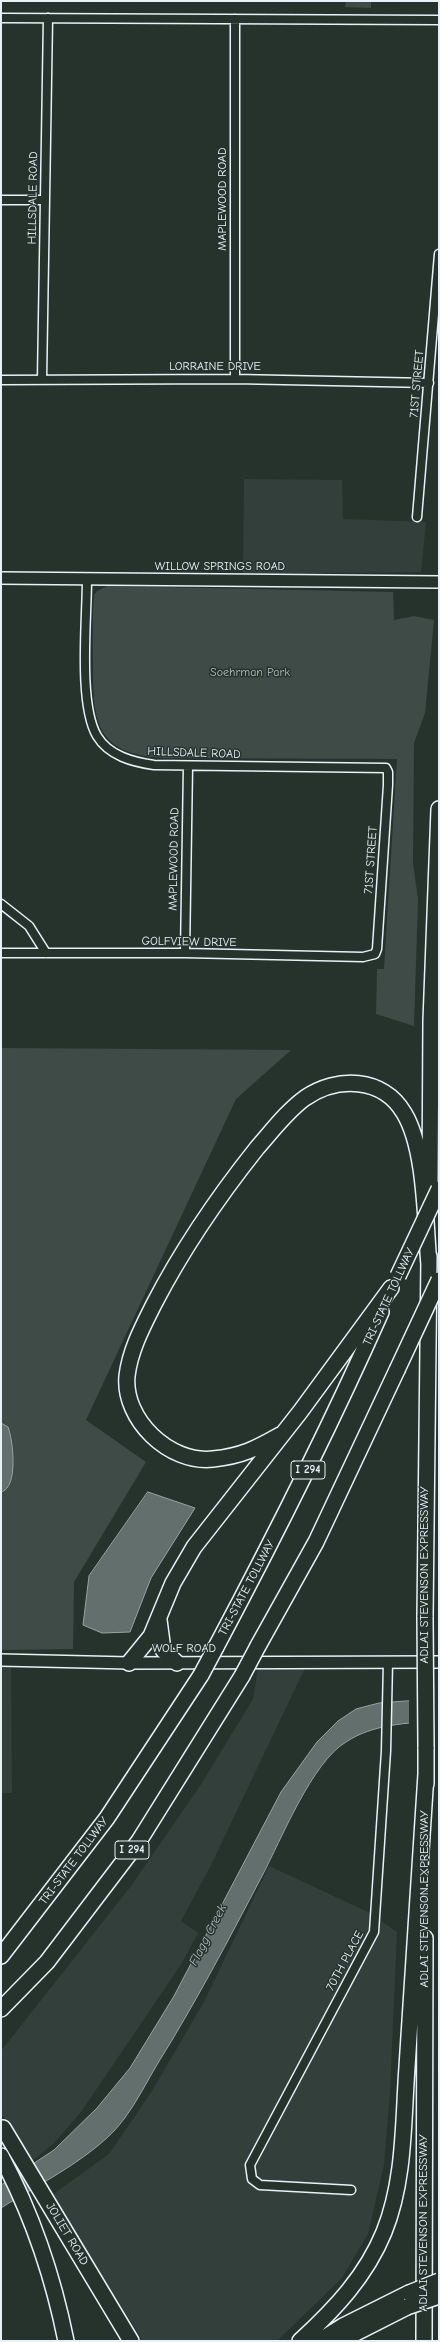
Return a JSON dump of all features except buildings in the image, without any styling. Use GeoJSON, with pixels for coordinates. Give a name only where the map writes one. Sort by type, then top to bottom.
{"type":"FeatureCollection","features":[{"type":"Feature","properties":{"kind":"highway","name":"ADLAI STEVENSON EXPRESSWAY"},"geometry":{"type":"LineString","coordinates":[[424,2341],[426,1774],[425,1617],[431,1021],[439,809]]}},
{"type":"Feature","properties":{"kind":"highway"},"geometry":{"type":"LineString","coordinates":[[280,1435],[244,1454],[210,1460],[180,1454],[152,1436],[138,1420],[130,1404],[127,1377],[136,1343],[167,1278],[190,1240],[246,1162],[269,1134],[304,1099],[330,1085],[350,1082],[375,1088],[398,1103],[411,1124],[419,1155],[429,1265]]}},
{"type":"Feature","properties":{"kind":"highway","name":"TRI-STATE TOLLWAY"},"geometry":{"type":"LineString","coordinates":[[1,1956],[107,1818],[201,1675],[282,1524],[336,1413],[439,1189]]}},
{"type":"Feature","properties":{"kind":"highway","name":"I 294"},"geometry":{"type":"LineString","coordinates":[[1,2009],[47,1962],[138,1841],[242,1676],[316,1542],[439,1280]]}},
{"type":"Feature","properties":{"kind":"highway"},"geometry":{"type":"LineString","coordinates":[[129,1663],[151,1636],[173,1583],[194,1547],[395,1282]]}},
{"type":"Feature","properties":{"kind":"highway"},"geometry":{"type":"LineString","coordinates":[[159,1617],[163,1650],[177,1663]]}},
{"type":"Feature","properties":{"kind":"highway"},"geometry":{"type":"LineString","coordinates":[[300,2341],[334,2309],[358,2281],[384,2232],[396,2193],[414,1969],[426,1774]]}},
{"type":"Feature","properties":{"kind":"highway","name":"JOLIET ROAD"},"geometry":{"type":"LineString","coordinates":[[3,2128],[16,2167]]}},
{"type":"Feature","properties":{"kind":"highway","name":"JOLIET ROAD"},"geometry":{"type":"LineString","coordinates":[[1,2144],[120,2341]]}},
{"type":"Feature","properties":{"kind":"highway"},"geometry":{"type":"LineString","coordinates":[[1,2156],[16,2167],[35,2200],[47,2265],[66,2341]]}},
{"type":"Feature","properties":{"kind":"highway","name":"JOLIET ROAD"},"geometry":{"type":"LineString","coordinates":[[35,2200],[131,2341]]}},
{"type":"Feature","properties":{"kind":"highway"},"geometry":{"type":"LineString","coordinates":[[340,2341],[439,2282]]}},
{"type":"Feature","properties":{"kind":"highway"},"geometry":{"type":"LineString","coordinates":[[319,2341],[343,2326],[408,2300],[439,2296]]}},
{"type":"Feature","properties":{"kind":"street"},"geometry":{"type":"LineString","coordinates":[[1,18],[439,20]]}},
{"type":"Feature","properties":{"kind":"street","name":"HILLSDALE ROAD"},"geometry":{"type":"LineString","coordinates":[[42,379],[48,18]]}},
{"type":"Feature","properties":{"kind":"street","name":"MAPLEWOOD ROAD"},"geometry":{"type":"LineString","coordinates":[[235,19],[235,379]]}},
{"type":"Feature","properties":{"kind":"street"},"geometry":{"type":"LineString","coordinates":[[1,200],[45,200]]}},
{"type":"Feature","properties":{"kind":"street","name":"71ST STREET"},"geometry":{"type":"LineString","coordinates":[[417,516],[439,254]]}},
{"type":"Feature","properties":{"kind":"street","name":"LORRAINE DRIVE"},"geometry":{"type":"LineString","coordinates":[[1,380],[235,379],[429,383]]}},
{"type":"Feature","properties":{"kind":"street","name":"WILLOW SPRINGS ROAD"},"geometry":{"type":"LineString","coordinates":[[1,578],[435,582]]}},
{"type":"Feature","properties":{"kind":"street","name":"HILLSDALE ROAD"},"geometry":{"type":"LineString","coordinates":[[87,579],[87,702],[89,719],[97,736],[106,746],[125,759],[154,765],[386,768]]}},
{"type":"Feature","properties":{"kind":"street","name":"MAPLEWOOD ROAD"},"geometry":{"type":"LineString","coordinates":[[185,953],[188,766]]}},
{"type":"Feature","properties":{"kind":"street","name":"71ST STREET"},"geometry":{"type":"LineString","coordinates":[[375,954],[378,940],[388,785],[388,772],[386,768]]}},
{"type":"Feature","properties":{"kind":"street"},"geometry":{"type":"LineString","coordinates":[[1,904],[29,926],[46,953]]}},
{"type":"Feature","properties":{"kind":"street","name":"GOLFVIEW DRIVE"},"geometry":{"type":"LineString","coordinates":[[1,953],[185,953],[363,957],[375,954]]}},
{"type":"Feature","properties":{"kind":"street","name":"WOLF ROAD"},"geometry":{"type":"LineString","coordinates":[[1,1660],[129,1663],[439,1662]]}},
{"type":"Feature","properties":{"kind":"street","name":"70TH PLACE"},"geometry":{"type":"LineString","coordinates":[[350,2190],[260,2185],[252,2179],[250,2165],[374,1932],[386,1751],[388,1662]]}},
{"type":"Feature","properties":{"kind":"shaded area"},"geometry":{"type":"Polygon","coordinates":[[[244,479],[342,480],[343,519],[426,522],[421,572],[243,574],[244,479]]]}},
{"type":"Feature","properties":{"kind":"shaded area"},"geometry":{"type":"Polygon","coordinates":[[[1,1667],[11,1667],[12,1793],[1,1793],[1,1667]]]}},
{"type":"Feature","properties":{"kind":"shaded area"},"geometry":{"type":"Polygon","coordinates":[[[258,1668],[305,1668],[210,1867],[181,1921],[198,1933],[182,1963],[81,2112],[54,2143],[31,2162],[1,2113],[1,2051],[131,1886],[200,1786],[253,1699],[258,1668]]]}},
{"type":"Feature","properties":{"kind":"shaded area"},"geometry":{"type":"Polygon","coordinates":[[[269,1866],[368,1912],[397,1932],[390,2092],[384,2165],[368,2234],[342,2278],[277,2341],[143,2341],[52,2195],[109,2154],[152,2091],[204,2002],[269,1866]]]}},
{"type":"Feature","properties":{"kind":"green space"},"geometry":{"type":"Polygon","coordinates":[[[346,1],[371,1],[371,8],[345,7],[346,1]]]}},
{"type":"Feature","properties":{"kind":"green space","name":"Soehrman Park"},"geometry":{"type":"Polygon","coordinates":[[[107,586],[393,592],[394,620],[414,616],[434,620],[425,713],[414,743],[413,863],[418,899],[414,1026],[376,1014],[377,969],[384,969],[397,759],[164,758],[141,755],[124,750],[111,742],[103,731],[97,718],[94,702],[94,595],[97,591],[107,586]]]}},
{"type":"Feature","properties":{"kind":"green space"},"geometry":{"type":"Polygon","coordinates":[[[1,1048],[291,1050],[236,1099],[86,1420],[146,1462],[74,1582],[73,1649],[1,1650],[1,1048]]]}},
{"type":"Feature","properties":{"kind":"water"},"geometry":{"type":"Polygon","coordinates":[[[1,1423],[8,1427],[10,1433],[13,1463],[10,1482],[7,1489],[1,1492],[1,1423]]]}},
{"type":"Feature","properties":{"kind":"water"},"geometry":{"type":"Polygon","coordinates":[[[148,1492],[195,1508],[151,1578],[130,1632],[102,1633],[83,1625],[89,1576],[148,1492]]]}},
{"type":"Feature","properties":{"kind":"water","name":"Flagg Creek"},"geometry":{"type":"Polygon","coordinates":[[[439,1699],[439,1721],[403,1724],[367,1731],[346,1742],[333,1752],[321,1766],[298,1803],[262,1876],[212,1970],[138,2099],[124,2119],[113,2132],[84,2157],[1,2208],[1,2185],[54,2150],[97,2108],[130,2068],[174,1996],[281,1792],[317,1742],[338,1721],[356,1709],[379,1703],[439,1699]]]}},
{"type":"Feature","properties":{"kind":"pier"},"geometry":{"type":"Polygon","coordinates":[[[439,1697],[439,1723],[409,1725],[409,1699],[439,1697]]]}}]}
